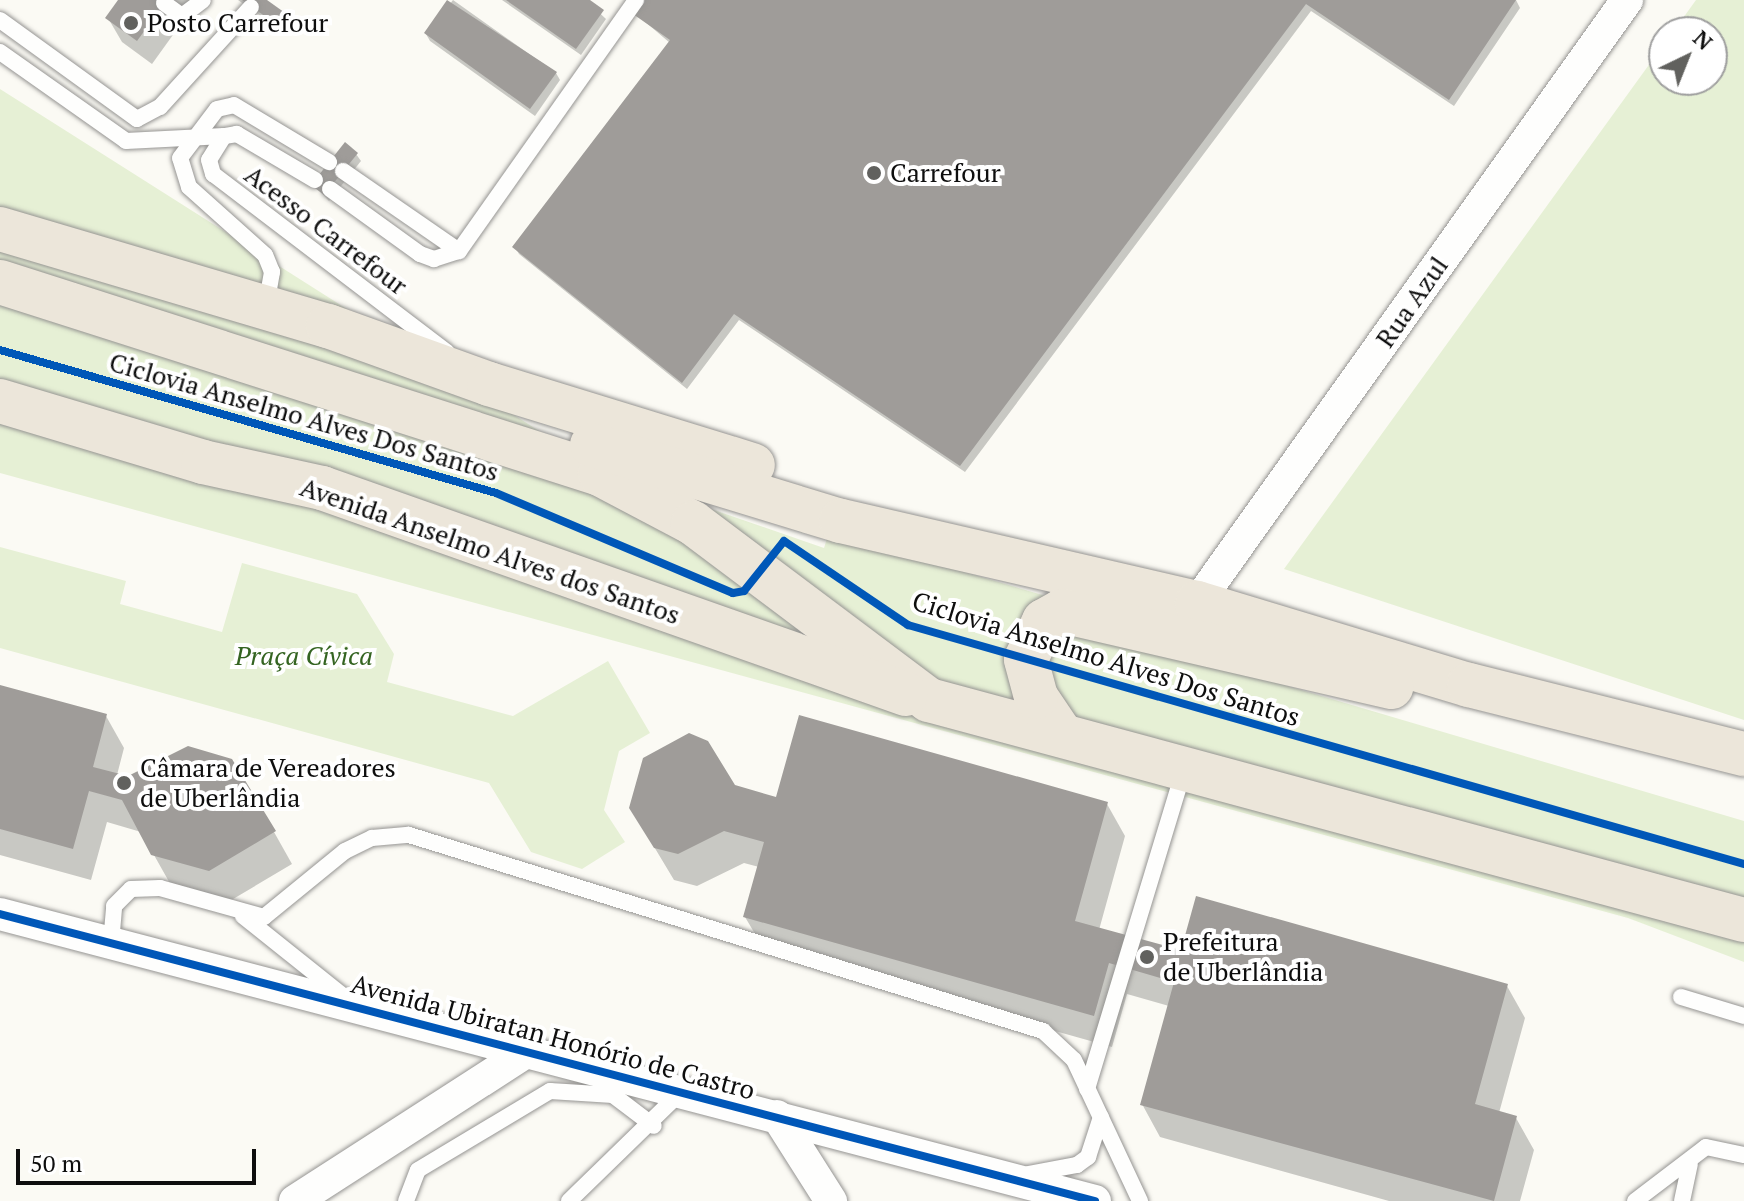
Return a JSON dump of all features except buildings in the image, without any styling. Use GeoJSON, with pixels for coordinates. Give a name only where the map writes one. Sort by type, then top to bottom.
{"type":"FeatureCollection","features":[{"type":"Feature","properties":{"kind":"main road"},"geometry":{"type":"LineString","coordinates":[[0,229],[265,310],[489,384],[719,453],[1020,568]]}},
{"type":"Feature","properties":{"kind":"main road"},"geometry":{"type":"LineString","coordinates":[[0,254],[611,452],[1020,568],[1197,603],[1469,685],[1744,754]]}},
{"type":"Feature","properties":{"kind":"main road"},"geometry":{"type":"LineString","coordinates":[[0,282],[600,474],[693,523],[929,700]]}},
{"type":"Feature","properties":{"kind":"main road","name":"Avenida Anselmo Alves dos Santos"},"geometry":{"type":"LineString","coordinates":[[0,401],[203,462],[322,488],[834,674],[1744,920]]}},
{"type":"Feature","properties":{"kind":"main road"},"geometry":{"type":"LineString","coordinates":[[1061,734],[1036,697],[1026,659],[1044,621],[1062,611],[1377,685],[1469,685]]}},
{"type":"Feature","properties":{"kind":"street","name":"Rua Azul"},"geometry":{"type":"LineString","coordinates":[[1197,603],[1627,0]]}},
{"type":"Feature","properties":{"kind":"street","name":"Avenida Ubiratan Honório de Castro"},"geometry":{"type":"LineString","coordinates":[[0,914],[529,1050],[1095,1201]]}},
{"type":"Feature","properties":{"kind":"street"},"geometry":{"type":"LineString","coordinates":[[295,1201],[529,1050]]}},
{"type":"Feature","properties":{"kind":"street"},"geometry":{"type":"LineString","coordinates":[[777,1116],[831,1201]]}},
{"type":"Feature","properties":{"kind":"lane"},"geometry":{"type":"LineString","coordinates":[[164,3],[182,16],[203,0]]}},
{"type":"Feature","properties":{"kind":"lane"},"geometry":{"type":"LineString","coordinates":[[265,310],[272,272],[265,255],[179,174],[191,139],[217,109],[234,105],[336,167],[459,251],[636,0]]}},
{"type":"Feature","properties":{"kind":"lane"},"geometry":{"type":"LineString","coordinates":[[0,20],[125,117],[137,119],[160,107],[251,7]]}},
{"type":"Feature","properties":{"kind":"lane"},"geometry":{"type":"LineString","coordinates":[[0,52],[126,141],[224,136]]}},
{"type":"Feature","properties":{"kind":"lane","name":"Acesso Carrefour"},"geometry":{"type":"LineString","coordinates":[[459,251],[434,259],[420,254],[322,184],[248,137],[224,136],[209,160],[213,174],[489,384]]}},
{"type":"Feature","properties":{"kind":"lane"},"geometry":{"type":"LineString","coordinates":[[1087,1089],[1185,768]]}},
{"type":"Feature","properties":{"kind":"lane"},"geometry":{"type":"LineString","coordinates":[[111,943],[114,906],[131,889],[160,888],[243,916],[264,917],[286,905],[345,851],[372,838],[409,835],[1043,1031],[1074,1060],[1140,1201]]}},
{"type":"Feature","properties":{"kind":"lane"},"geometry":{"type":"LineString","coordinates":[[243,916],[355,1005]]}},
{"type":"Feature","properties":{"kind":"lane"},"geometry":{"type":"LineString","coordinates":[[1681,997],[1744,1016]]}},
{"type":"Feature","properties":{"kind":"lane"},"geometry":{"type":"LineString","coordinates":[[406,1201],[418,1170],[550,1091],[613,1095],[654,1126]]}},
{"type":"Feature","properties":{"kind":"lane"},"geometry":{"type":"LineString","coordinates":[[569,1201],[654,1126],[682,1091]]}},
{"type":"Feature","properties":{"kind":"lane"},"geometry":{"type":"LineString","coordinates":[[1003,1176],[1077,1165],[1088,1157],[1101,1117]]}},
{"type":"Feature","properties":{"kind":"lane"},"geometry":{"type":"LineString","coordinates":[[1635,1201],[1690,1164],[1706,1147],[1744,1155]]}},
{"type":"Feature","properties":{"kind":"lane"},"geometry":{"type":"LineString","coordinates":[[1682,1201],[1690,1164]]}},
{"type":"Feature","properties":{"kind":"green space"},"geometry":{"type":"Polygon","coordinates":[[[1696,0],[1744,0],[1744,720],[1284,569],[1648,66],[1648,96],[1728,96],[1728,16],[1684,16],[1696,0]]]}},
{"type":"Feature","properties":{"kind":"green space"},"geometry":{"type":"Polygon","coordinates":[[[0,89],[604,472],[824,548],[829,532],[1073,604],[1068,621],[1744,821],[1744,962],[1628,918],[0,473],[0,89]]]}},
{"type":"Feature","properties":{"kind":"green space","name":"Praça Cívica"},"geometry":{"type":"Polygon","coordinates":[[[0,547],[126,581],[120,604],[222,632],[242,563],[357,594],[394,654],[387,682],[513,716],[608,661],[650,733],[619,751],[604,810],[625,842],[582,869],[531,852],[489,783],[0,648],[0,547]]]}},
{"type":"Feature","properties":{"kind":"cycle path","name":"Ciclovia Anselmo Alves Dos Santos"},"geometry":{"type":"LineString","coordinates":[[0,350],[496,493],[733,593],[744,591],[784,541],[908,625],[1744,864]]}},
{"type":"Feature","properties":{"kind":"cycle path"},"geometry":{"type":"LineString","coordinates":[[0,914],[1095,1201]]}},
{"type":"Feature","properties":{"kind":"place","name":"Posto Carrefour"},"geometry":{"type":"Point","coordinates":[131,23]}},
{"type":"Feature","properties":{"kind":"place","name":"Carrefour"},"geometry":{"type":"Point","coordinates":[874,173]}},
{"type":"Feature","properties":{"kind":"place","name":"Câmara de Vereadores de Uberlândia"},"geometry":{"type":"Point","coordinates":[124,783]}},
{"type":"Feature","properties":{"kind":"place","name":"Prefeitura de Uberlândia"},"geometry":{"type":"Point","coordinates":[1147,957]}}]}
